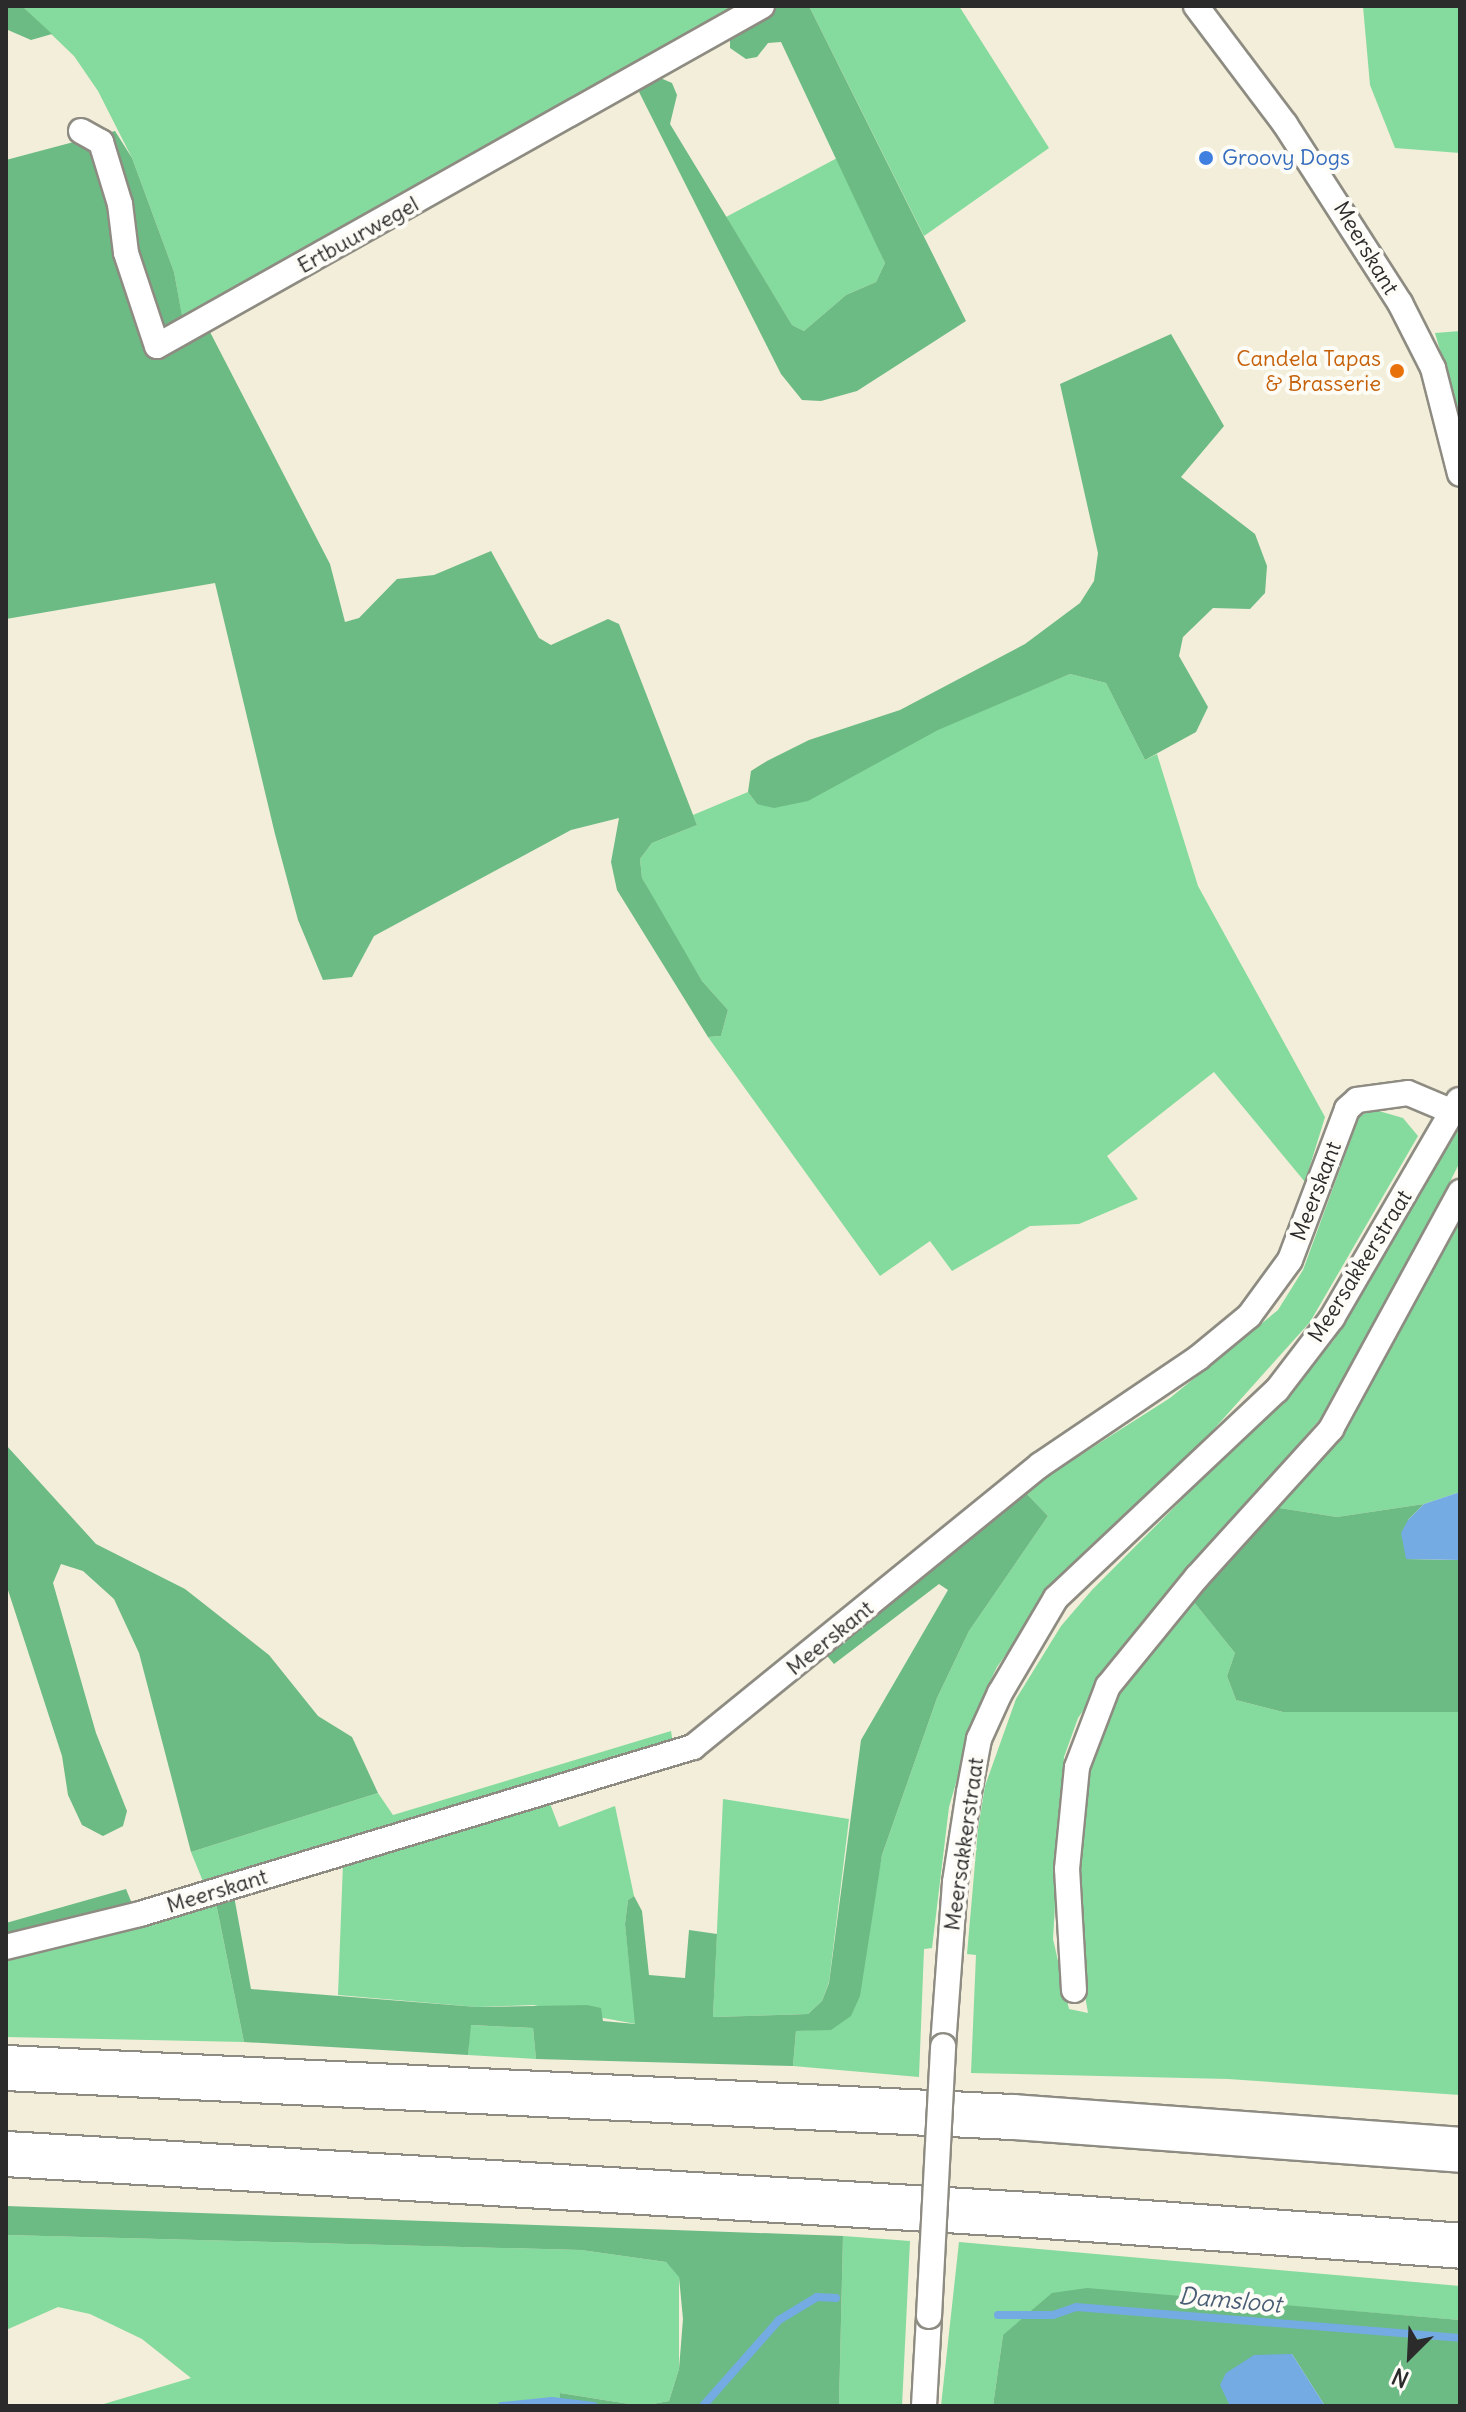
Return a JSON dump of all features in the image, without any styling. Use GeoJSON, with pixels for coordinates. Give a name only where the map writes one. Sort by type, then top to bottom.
{"type":"FeatureCollection","features":[{"type":"Feature","properties":{"kind":"highway"},"geometry":{"type":"LineString","coordinates":[[6,2068],[1013,2117],[1460,2150]]}},
{"type":"Feature","properties":{"kind":"highway"},"geometry":{"type":"LineString","coordinates":[[6,2154],[1046,2216],[1460,2246]]}},
{"type":"Feature","properties":{"kind":"street","name":"Ertbuurwegel"},"geometry":{"type":"LineString","coordinates":[[81,131],[101,142],[120,204],[126,253],[157,346],[762,6]]}},
{"type":"Feature","properties":{"kind":"street","name":"Meerskant"},"geometry":{"type":"LineString","coordinates":[[1196,6],[1321,176],[1400,303],[1433,368],[1460,474]]}},
{"type":"Feature","properties":{"kind":"street","name":"Meerskant"},"geometry":{"type":"LineString","coordinates":[[6,1947],[140,1914],[693,1747],[1040,1465],[1198,1358],[1249,1316],[1290,1260],[1347,1109],[1357,1100],[1408,1093],[1456,1105]]}},
{"type":"Feature","properties":{"kind":"street","name":"Meersakkerstraat"},"geometry":{"type":"LineString","coordinates":[[924,2406],[955,1882],[979,1739],[1000,1693],[1056,1598],[1277,1390],[1332,1318],[1456,1105]]}},
{"type":"Feature","properties":{"kind":"street"},"geometry":{"type":"LineString","coordinates":[[1074,1990],[1067,1869],[1077,1767],[1108,1686],[1197,1577],[1331,1429],[1460,1192]]}},
{"type":"Feature","properties":{"kind":"green space"},"geometry":{"type":"Polygon","coordinates":[[[6,6],[22,6],[52,34],[31,40],[8,30],[6,6]]]}},
{"type":"Feature","properties":{"kind":"green space"},"geometry":{"type":"Polygon","coordinates":[[[22,6],[747,6],[183,322],[174,272],[132,158],[98,91],[74,56],[22,6]]]}},
{"type":"Feature","properties":{"kind":"green space"},"geometry":{"type":"Polygon","coordinates":[[[779,6],[809,6],[966,321],[857,391],[821,401],[802,400],[781,374],[639,92],[658,77],[672,83],[677,95],[670,124],[792,325],[804,331],[846,295],[876,282],[885,263],[781,42],[768,43],[757,57],[746,59],[730,48],[730,36],[779,6]]]}},
{"type":"Feature","properties":{"kind":"green space"},"geometry":{"type":"Polygon","coordinates":[[[809,6],[959,6],[1049,148],[924,236],[809,6]]]}},
{"type":"Feature","properties":{"kind":"green space"},"geometry":{"type":"Polygon","coordinates":[[[1363,6],[1460,6],[1460,153],[1395,148],[1370,85],[1363,6]]]}},
{"type":"Feature","properties":{"kind":"green space"},"geometry":{"type":"Polygon","coordinates":[[[115,131],[132,158],[174,272],[183,321],[210,332],[330,564],[345,622],[359,618],[397,579],[434,575],[491,551],[539,638],[551,645],[608,619],[619,624],[697,825],[652,843],[640,859],[642,878],[702,981],[728,1010],[721,1036],[708,1037],[617,890],[611,862],[619,818],[571,830],[374,936],[352,977],[323,980],[298,920],[215,583],[6,619],[6,160],[115,131]]]}},
{"type":"Feature","properties":{"kind":"green space"},"geometry":{"type":"Polygon","coordinates":[[[839,157],[885,263],[876,282],[846,295],[804,331],[792,325],[726,217],[839,157]]]}},
{"type":"Feature","properties":{"kind":"green space"},"geometry":{"type":"Polygon","coordinates":[[[1460,331],[1460,419],[1435,333],[1460,331]]]}},
{"type":"Feature","properties":{"kind":"green space"},"geometry":{"type":"Polygon","coordinates":[[[1171,334],[1224,426],[1181,477],[1255,534],[1267,566],[1265,593],[1250,609],[1213,608],[1183,637],[1179,656],[1208,707],[1196,732],[1145,760],[1106,683],[1070,674],[938,730],[808,801],[774,808],[757,804],[748,792],[751,771],[767,761],[809,740],[900,710],[1025,644],[1080,603],[1094,581],[1098,553],[1060,384],[1171,334]]]}},
{"type":"Feature","properties":{"kind":"green space"},"geometry":{"type":"Polygon","coordinates":[[[1070,674],[1106,683],[1145,760],[1157,754],[1198,886],[1325,1117],[1305,1182],[1214,1072],[1107,1156],[1138,1199],[1079,1224],[1030,1226],[952,1271],[930,1241],[880,1276],[708,1037],[721,1036],[728,1010],[702,981],[659,910],[642,878],[640,859],[652,843],[697,825],[693,815],[748,792],[757,804],[1070,674]]]}},
{"type":"Feature","properties":{"kind":"green space"},"geometry":{"type":"Polygon","coordinates":[[[1372,1109],[1403,1118],[1418,1136],[1310,1322],[1197,1448],[1087,1549],[1053,1588],[997,1667],[978,1707],[949,1807],[932,1948],[924,1949],[919,2077],[793,2066],[796,2031],[831,2029],[871,1915],[882,1855],[937,1698],[969,1631],[1048,1516],[1024,1491],[1170,1398],[1278,1310],[1303,1270],[1359,1117],[1372,1109]]]}},
{"type":"Feature","properties":{"kind":"green space"},"geometry":{"type":"Polygon","coordinates":[[[1460,1120],[1460,1162],[1342,1394],[1158,1604],[1078,1718],[1064,1757],[1053,1939],[1069,2009],[1088,2013],[1078,1956],[1081,1784],[1120,1684],[1189,1596],[1235,1653],[1227,1676],[1236,1700],[1283,1712],[1460,1712],[1460,2095],[1228,2079],[971,2073],[976,1955],[967,1954],[978,1829],[985,1786],[1016,1699],[1061,1626],[1092,1590],[1293,1388],[1334,1340],[1460,1120]]]}},
{"type":"Feature","properties":{"kind":"green space"},"geometry":{"type":"Polygon","coordinates":[[[1460,1206],[1460,1492],[1424,1504],[1337,1517],[1273,1507],[1460,1206]]]}},
{"type":"Feature","properties":{"kind":"green space"},"geometry":{"type":"Polygon","coordinates":[[[6,1445],[96,1544],[185,1589],[269,1655],[318,1716],[352,1737],[378,1793],[191,1852],[139,1653],[114,1599],[83,1571],[61,1564],[53,1583],[96,1733],[127,1811],[123,1826],[103,1836],[82,1825],[68,1795],[62,1756],[6,1584],[6,1445]]]}},
{"type":"Feature","properties":{"kind":"green space"},"geometry":{"type":"Polygon","coordinates":[[[1024,1491],[1048,1516],[969,1631],[937,1698],[882,1855],[860,1996],[851,2016],[831,2030],[796,2031],[793,2066],[536,2059],[533,2028],[471,2025],[468,2055],[244,2042],[216,1903],[234,1896],[251,1989],[477,2007],[587,2005],[601,2008],[603,2021],[635,2024],[625,1924],[628,1900],[634,1896],[642,1911],[649,1975],[685,1978],[689,1930],[717,1934],[713,2017],[808,2014],[822,2001],[829,1983],[861,1740],[948,1590],[939,1584],[834,1664],[823,1651],[1024,1491]]]}},
{"type":"Feature","properties":{"kind":"green space"},"geometry":{"type":"Polygon","coordinates":[[[1424,1504],[1408,1520],[1406,1559],[1460,1560],[1460,1712],[1283,1712],[1236,1700],[1227,1676],[1235,1653],[1189,1596],[1273,1507],[1337,1517],[1424,1504]]]}},
{"type":"Feature","properties":{"kind":"green space"},"geometry":{"type":"Polygon","coordinates":[[[671,1731],[673,1744],[204,1884],[191,1852],[378,1793],[393,1815],[671,1731]]]}},
{"type":"Feature","properties":{"kind":"green space"},"geometry":{"type":"Polygon","coordinates":[[[723,1799],[849,1819],[829,1982],[822,2001],[808,2014],[713,2017],[723,1799]]]}},
{"type":"Feature","properties":{"kind":"green space"},"geometry":{"type":"Polygon","coordinates":[[[549,1801],[559,1827],[615,1806],[634,1896],[628,1900],[625,1924],[636,2024],[533,2005],[477,2007],[338,1995],[343,1863],[549,1801]]]}},
{"type":"Feature","properties":{"kind":"green space"},"geometry":{"type":"Polygon","coordinates":[[[126,1889],[133,1906],[6,1939],[6,1923],[126,1889]]]}},
{"type":"Feature","properties":{"kind":"green space"},"geometry":{"type":"Polygon","coordinates":[[[216,1903],[244,2042],[6,2037],[6,1959],[216,1903]]]}},
{"type":"Feature","properties":{"kind":"green space"},"geometry":{"type":"Polygon","coordinates":[[[470,2025],[533,2028],[536,2059],[468,2055],[470,2025]]]}},
{"type":"Feature","properties":{"kind":"green space"},"geometry":{"type":"Polygon","coordinates":[[[6,2206],[843,2236],[839,2406],[642,2406],[669,2401],[679,2369],[683,2319],[679,2277],[666,2262],[581,2250],[6,2235],[6,2206]]]}},
{"type":"Feature","properties":{"kind":"green space"},"geometry":{"type":"Polygon","coordinates":[[[6,2235],[581,2250],[666,2262],[679,2276],[679,2369],[669,2401],[642,2406],[560,2393],[560,2406],[97,2406],[191,2378],[142,2339],[90,2314],[58,2307],[6,2330],[6,2235]]]}},
{"type":"Feature","properties":{"kind":"green space"},"geometry":{"type":"Polygon","coordinates":[[[843,2236],[910,2241],[902,2406],[839,2406],[843,2236]]]}},
{"type":"Feature","properties":{"kind":"green space"},"geometry":{"type":"Polygon","coordinates":[[[959,2242],[1460,2286],[1460,2320],[1169,2296],[1003,2335],[993,2406],[941,2406],[959,2242]]]}},
{"type":"Feature","properties":{"kind":"green space"},"geometry":{"type":"Polygon","coordinates":[[[1087,2288],[1460,2320],[1460,2406],[1325,2406],[1292,2354],[1230,2406],[993,2406],[1003,2335],[1052,2293],[1087,2288]]]}},
{"type":"Feature","properties":{"kind":"green space"},"geometry":{"type":"Polygon","coordinates":[[[560,2393],[642,2406],[560,2406],[560,2393]]]}},
{"type":"Feature","properties":{"kind":"water"},"geometry":{"type":"Polygon","coordinates":[[[1460,1492],[1460,1560],[1406,1559],[1401,1533],[1408,1520],[1424,1504],[1460,1492]]]}},
{"type":"Feature","properties":{"kind":"water"},"geometry":{"type":"Polygon","coordinates":[[[1292,2354],[1325,2406],[1230,2406],[1220,2385],[1226,2373],[1254,2355],[1292,2354]]]}},
{"type":"Feature","properties":{"kind":"waterway","name":"Damsloot"},"geometry":{"type":"LineString","coordinates":[[703,2406],[779,2320],[817,2297],[836,2298]]}},
{"type":"Feature","properties":{"kind":"waterway","name":"Damsloot"},"geometry":{"type":"LineString","coordinates":[[998,2315],[1053,2315],[1076,2307],[1460,2338]]}},
{"type":"Feature","properties":{"kind":"waterway","name":"Damsloot"},"geometry":{"type":"LineString","coordinates":[[502,2406],[552,2401],[594,2406]]}},
{"type":"Feature","properties":{"kind":"place","name":"Groovy Dogs"},"geometry":{"type":"Point","coordinates":[1206,158]}},
{"type":"Feature","properties":{"kind":"place","name":"Candela Tapas & Brasserie"},"geometry":{"type":"Point","coordinates":[1397,371]}}]}
